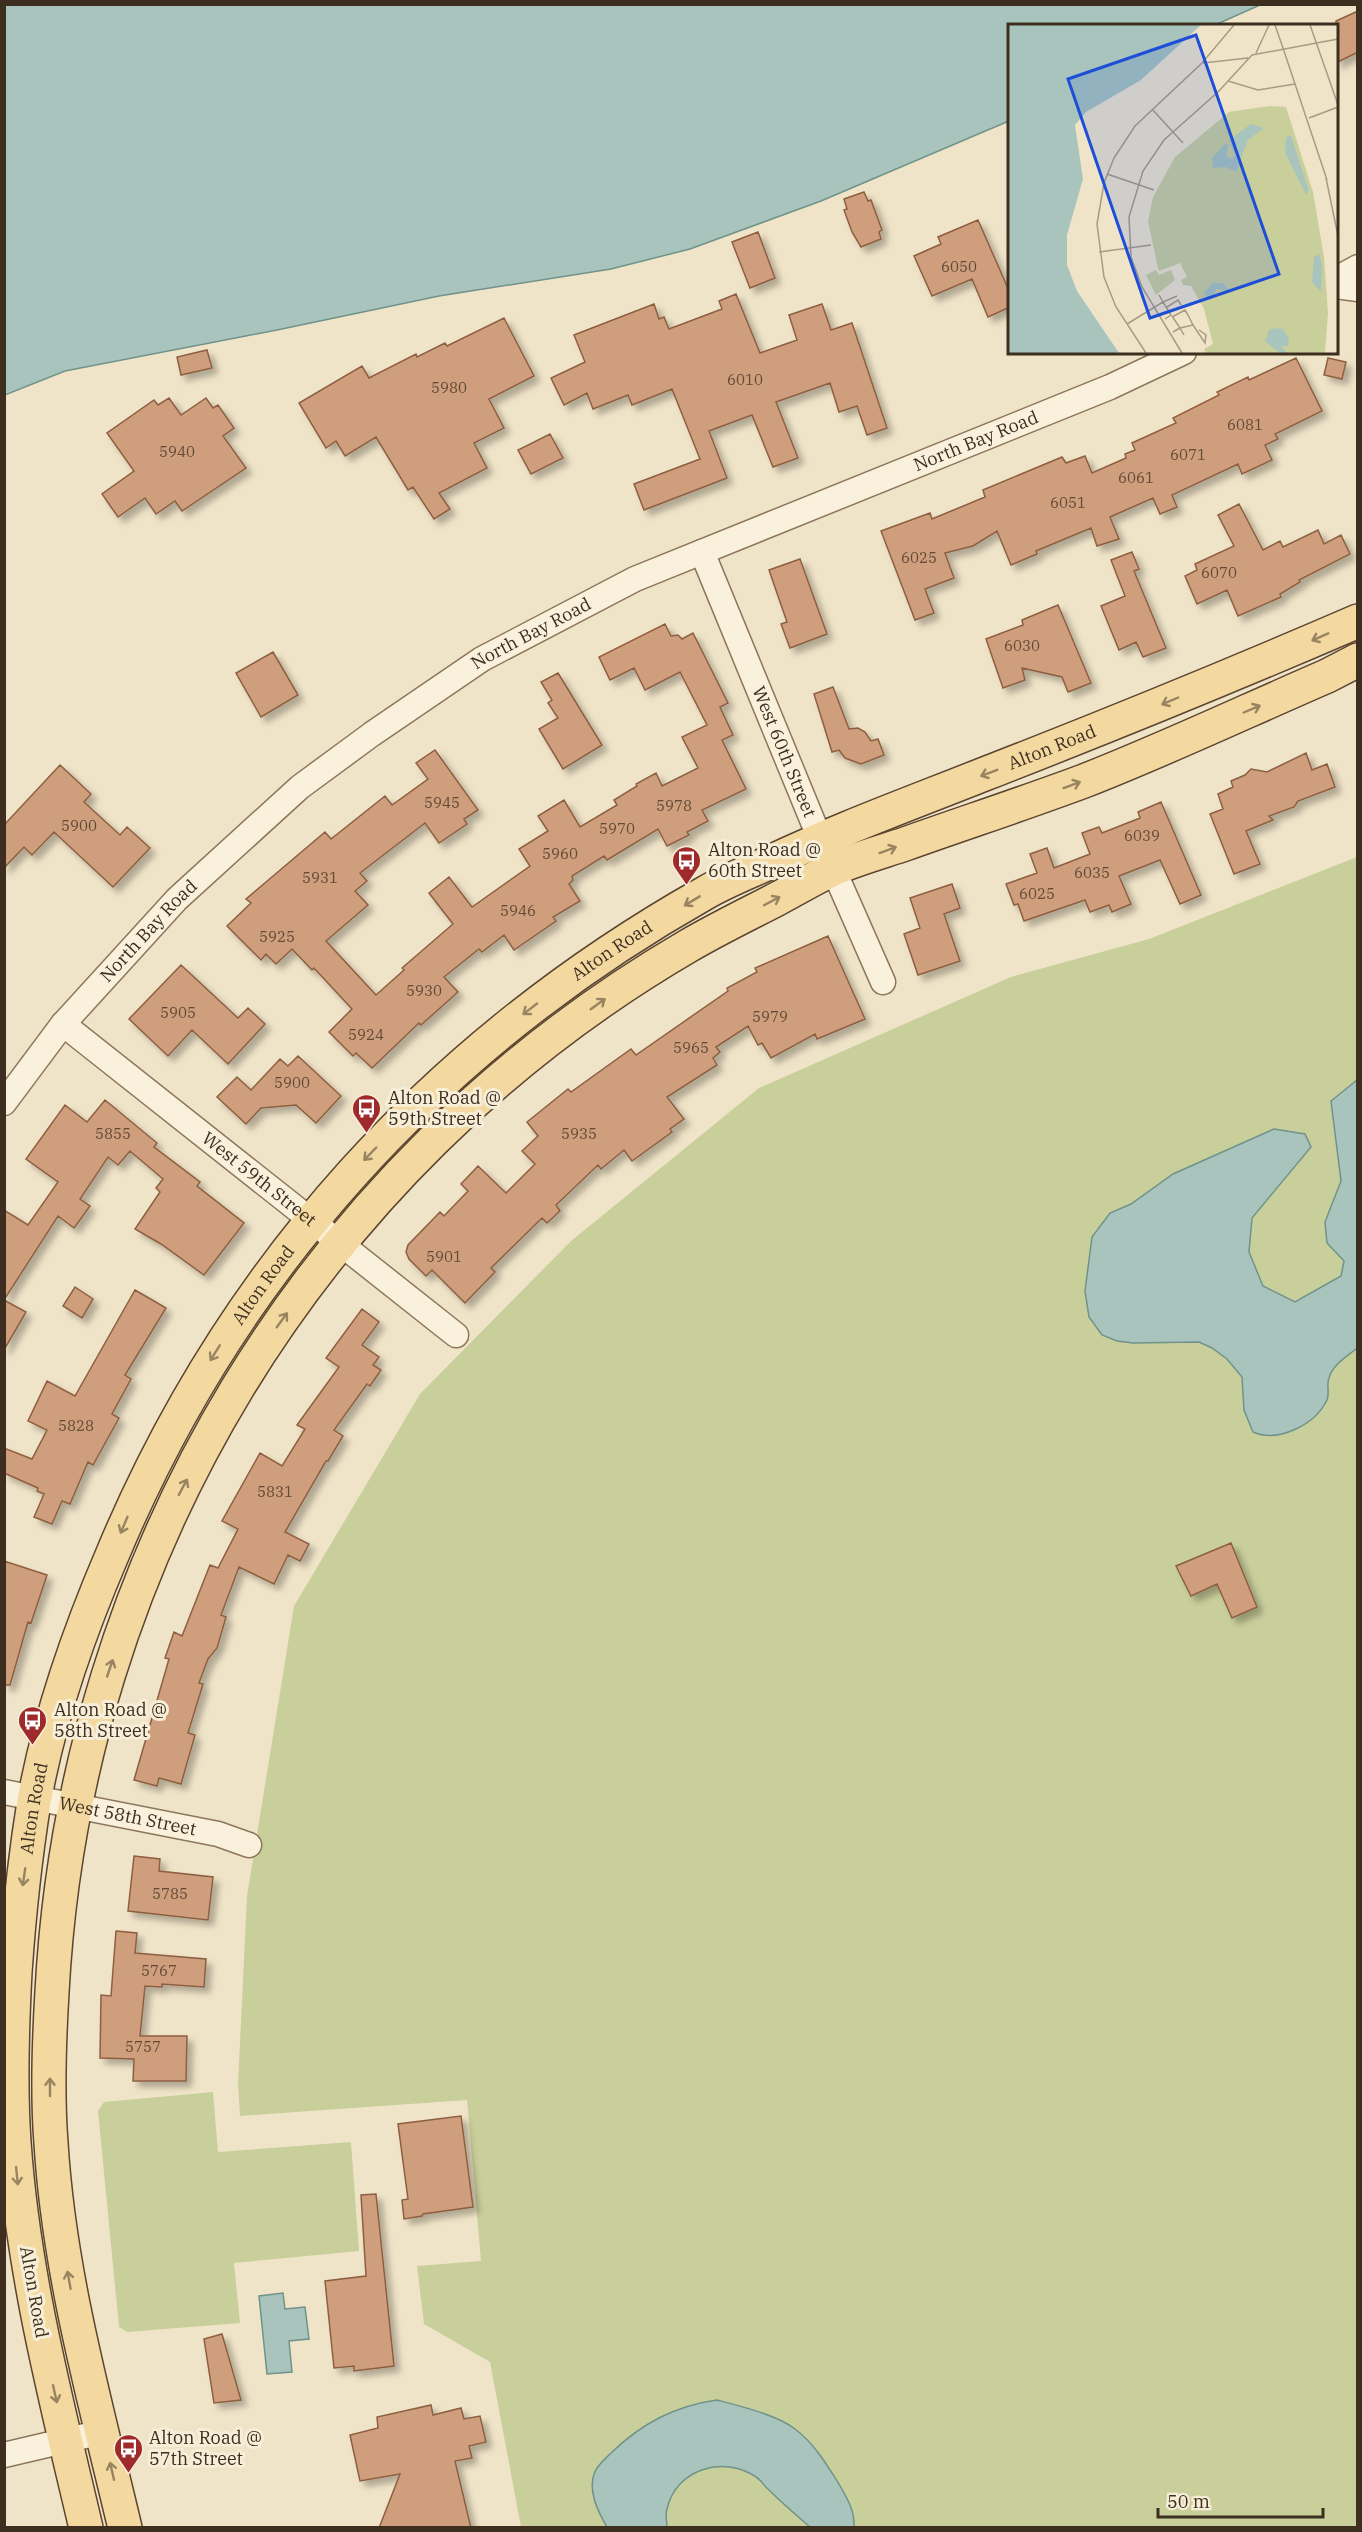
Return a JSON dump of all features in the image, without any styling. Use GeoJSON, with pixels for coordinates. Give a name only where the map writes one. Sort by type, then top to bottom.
{"type":"FeatureCollection","features":[{"type":"Feature","properties":{"kind":"main road","name":"Alton Road"},"geometry":{"type":"LineString","coordinates":[[86,2528],[39,2327],[21,2212],[14,2139],[12,2024],[17,1945],[20,1795],[95,1594],[134,1503],[182,1409],[216,1351],[310,1220],[367,1157],[463,1063],[586,966],[711,889],[820,838],[1118,723],[1358,621]]}},
{"type":"Feature","properties":{"kind":"main road","name":"Alton Road"},"geometry":{"type":"LineString","coordinates":[[125,2528],[73,2306],[57,2211],[50,2139],[50,2032],[59,1896],[74,1805],[104,1684],[132,1602],[165,1521],[249,1366],[308,1283],[394,1181],[422,1152],[488,1089],[606,998],[694,942],[833,869],[1086,780],[1328,676],[1358,660]]}},
{"type":"Feature","properties":{"kind":"street"},"geometry":{"type":"LineString","coordinates":[[1338,278],[1358,267]]}},
{"type":"Feature","properties":{"kind":"street"},"geometry":{"type":"LineString","coordinates":[[1338,286],[1358,289]]}},
{"type":"Feature","properties":{"kind":"street","name":"North Bay Road"},"geometry":{"type":"LineString","coordinates":[[4,1103],[63,1024],[177,899],[300,787],[372,734],[482,659],[635,579],[1110,387],[1180,354]]}},
{"type":"Feature","properties":{"kind":"street","name":"West 60th Street"},"geometry":{"type":"LineString","coordinates":[[702,552],[833,869],[883,982]]}},
{"type":"Feature","properties":{"kind":"street","name":"West 59th Street"},"geometry":{"type":"LineString","coordinates":[[63,1024],[456,1335]]}},
{"type":"Feature","properties":{"kind":"street","name":"West 58th Street"},"geometry":{"type":"LineString","coordinates":[[20,1795],[218,1834],[249,1845]]}},
{"type":"Feature","properties":{"kind":"street"},"geometry":{"type":"LineString","coordinates":[[4,2455],[102,2432]]}},
{"type":"Feature","properties":{"kind":"green space"},"geometry":{"type":"Polygon","coordinates":[[[1357,857],[1357,2527],[521,2527],[490,2362],[424,2324],[417,2266],[481,2261],[467,2100],[240,2116],[238,2084],[247,1896],[294,1606],[420,1394],[571,1241],[759,1088],[1011,977],[1149,939],[1357,857]]]}},
{"type":"Feature","properties":{"kind":"green space"},"geometry":{"type":"Polygon","coordinates":[[[213,2092],[218,2152],[351,2142],[359,2251],[234,2263],[240,2323],[127,2332],[119,2327],[98,2111],[104,2102],[213,2092]]]}},
{"type":"Feature","properties":{"kind":"water"},"geometry":{"type":"Polygon","coordinates":[[[5,4],[1260,4],[1217,24],[1008,24],[1008,121],[821,201],[690,249],[611,269],[439,296],[65,371],[5,395],[5,4]]]}},
{"type":"Feature","properties":{"kind":"water"},"geometry":{"type":"Polygon","coordinates":[[[1357,1080],[1357,1348],[1333,1369],[1328,1381],[1327,1400],[1314,1417],[1295,1430],[1263,1435],[1253,1432],[1244,1410],[1242,1377],[1227,1359],[1212,1348],[1199,1342],[1133,1343],[1117,1341],[1102,1335],[1089,1317],[1085,1291],[1092,1237],[1110,1213],[1131,1204],[1173,1174],[1274,1129],[1305,1134],[1311,1147],[1252,1218],[1249,1252],[1263,1286],[1295,1302],[1341,1276],[1344,1261],[1327,1243],[1325,1222],[1341,1181],[1331,1101],[1357,1080]]]}},
{"type":"Feature","properties":{"kind":"water"},"geometry":{"type":"Polygon","coordinates":[[[283,2293],[285,2309],[305,2307],[309,2339],[289,2341],[292,2372],[267,2374],[259,2296],[283,2293]]]}},
{"type":"Feature","properties":{"kind":"water"},"geometry":{"type":"Polygon","coordinates":[[[717,2400],[768,2415],[787,2424],[802,2435],[820,2455],[842,2489],[852,2510],[854,2527],[810,2527],[756,2477],[743,2470],[716,2467],[690,2475],[680,2484],[672,2495],[667,2509],[667,2527],[607,2527],[597,2508],[592,2488],[594,2474],[601,2463],[623,2442],[647,2425],[673,2411],[717,2400]]]}},
{"type":"Feature","properties":{"kind":"building"},"geometry":{"type":"Polygon","coordinates":[[[1358,11],[1358,52],[1338,62],[1338,24],[1336,21],[1358,11]]]}},
{"type":"Feature","properties":{"kind":"building"},"geometry":{"type":"Polygon","coordinates":[[[864,192],[868,201],[871,200],[882,230],[879,232],[881,239],[861,247],[852,232],[844,210],[847,209],[844,199],[864,192]]]}},
{"type":"Feature","properties":{"kind":"building"},"geometry":{"type":"Polygon","coordinates":[[[978,220],[1008,288],[1008,308],[988,317],[972,279],[932,296],[914,256],[941,244],[938,237],[978,220]]]}},
{"type":"Feature","properties":{"kind":"building"},"geometry":{"type":"Polygon","coordinates":[[[758,232],[775,278],[750,288],[732,242],[758,232]]]}},
{"type":"Feature","properties":{"kind":"building"},"geometry":{"type":"Polygon","coordinates":[[[736,294],[760,353],[797,340],[789,315],[822,304],[831,330],[852,323],[887,428],[867,435],[857,406],[839,412],[830,383],[776,402],[798,458],[773,467],[752,415],[709,431],[727,478],[644,510],[634,484],[700,459],[672,389],[632,405],[628,395],[593,409],[587,393],[564,405],[551,378],[585,362],[574,335],[654,304],[659,319],[664,317],[669,329],[722,309],[719,301],[736,294]]]}},
{"type":"Feature","properties":{"kind":"building"},"geometry":{"type":"Polygon","coordinates":[[[504,318],[534,376],[489,399],[504,428],[474,443],[487,468],[439,493],[450,509],[434,519],[413,487],[408,490],[376,437],[345,456],[336,441],[326,448],[299,403],[362,366],[369,378],[416,354],[417,357],[445,343],[447,346],[504,318]]]}},
{"type":"Feature","properties":{"kind":"building"},"geometry":{"type":"Polygon","coordinates":[[[207,350],[212,368],[181,375],[177,357],[207,350]]]}},
{"type":"Feature","properties":{"kind":"building"},"geometry":{"type":"Polygon","coordinates":[[[1296,358],[1322,411],[1275,434],[1278,439],[1265,445],[1272,460],[1242,474],[1238,464],[1172,495],[1177,507],[1160,514],[1153,498],[1110,517],[1119,539],[1097,546],[1091,528],[1036,551],[1037,554],[1011,565],[997,531],[973,546],[945,553],[954,578],[925,589],[934,613],[915,620],[881,531],[930,513],[932,519],[985,497],[983,490],[1062,457],[1066,463],[1085,456],[1092,473],[1126,458],[1125,454],[1135,450],[1132,443],[1176,423],[1173,418],[1219,395],[1217,392],[1296,358]]]}},
{"type":"Feature","properties":{"kind":"building"},"geometry":{"type":"Polygon","coordinates":[[[1328,358],[1346,362],[1342,379],[1324,375],[1328,358]]]}},
{"type":"Feature","properties":{"kind":"building"},"geometry":{"type":"Polygon","coordinates":[[[169,398],[181,415],[206,398],[213,408],[218,405],[234,428],[223,436],[246,468],[182,511],[175,501],[156,514],[145,498],[118,517],[102,494],[134,471],[107,433],[154,400],[158,405],[169,398]]]}},
{"type":"Feature","properties":{"kind":"building"},"geometry":{"type":"Polygon","coordinates":[[[550,434],[563,458],[531,474],[518,450],[550,434]]]}},
{"type":"Feature","properties":{"kind":"building"},"geometry":{"type":"Polygon","coordinates":[[[1239,504],[1263,550],[1280,541],[1283,547],[1318,530],[1324,544],[1341,535],[1350,554],[1299,580],[1300,582],[1280,594],[1281,597],[1238,616],[1227,590],[1197,604],[1185,576],[1197,570],[1195,564],[1234,546],[1218,515],[1239,504]]]}},
{"type":"Feature","properties":{"kind":"building"},"geometry":{"type":"Polygon","coordinates":[[[1132,552],[1139,569],[1134,571],[1166,648],[1143,657],[1136,642],[1119,650],[1101,606],[1125,596],[1111,560],[1132,552]]]}},
{"type":"Feature","properties":{"kind":"building"},"geometry":{"type":"Polygon","coordinates":[[[800,559],[827,634],[790,648],[781,624],[787,622],[769,570],[800,559]]]}},
{"type":"Feature","properties":{"kind":"building"},"geometry":{"type":"Polygon","coordinates":[[[1058,605],[1091,683],[1068,692],[1062,677],[1022,668],[1025,680],[1003,688],[986,639],[1023,625],[1022,620],[1058,605]]]}},
{"type":"Feature","properties":{"kind":"building"},"geometry":{"type":"Polygon","coordinates":[[[665,624],[671,636],[678,635],[682,639],[693,633],[728,703],[720,707],[733,735],[722,740],[746,789],[702,810],[708,821],[687,832],[689,835],[667,846],[658,829],[607,860],[604,856],[572,876],[573,880],[569,884],[580,901],[553,917],[556,921],[514,950],[504,935],[482,952],[479,949],[444,977],[458,992],[421,1025],[419,1023],[372,1068],[356,1053],[353,1056],[329,1032],[352,1009],[314,968],[312,970],[292,949],[276,964],[266,954],[261,960],[227,926],[251,903],[246,899],[325,832],[331,839],[385,796],[392,805],[428,779],[416,763],[435,750],[478,810],[464,819],[467,824],[439,843],[425,823],[360,873],[367,881],[355,891],[368,905],[326,941],[376,995],[404,970],[402,968],[453,924],[429,893],[449,877],[472,907],[530,866],[519,849],[548,831],[538,816],[564,800],[580,827],[617,805],[614,800],[656,773],[662,786],[698,768],[682,737],[707,725],[680,672],[645,690],[634,668],[610,680],[599,657],[665,624]]]}},
{"type":"Feature","properties":{"kind":"building"},"geometry":{"type":"Polygon","coordinates":[[[273,652],[298,695],[261,717],[236,673],[273,652]]]}},
{"type":"Feature","properties":{"kind":"building"},"geometry":{"type":"Polygon","coordinates":[[[558,673],[602,745],[563,769],[539,729],[558,718],[548,703],[552,700],[541,682],[558,673]]]}},
{"type":"Feature","properties":{"kind":"building"},"geometry":{"type":"Polygon","coordinates":[[[833,687],[849,729],[858,728],[865,732],[871,741],[878,739],[884,755],[861,764],[845,758],[839,750],[832,752],[814,694],[833,687]]]}},
{"type":"Feature","properties":{"kind":"building"},"geometry":{"type":"Polygon","coordinates":[[[1306,753],[1312,770],[1327,764],[1335,787],[1298,801],[1294,807],[1269,816],[1273,820],[1246,831],[1260,864],[1234,874],[1210,814],[1223,809],[1218,794],[1233,787],[1231,781],[1245,775],[1251,769],[1267,772],[1306,753]]]}},
{"type":"Feature","properties":{"kind":"building"},"geometry":{"type":"Polygon","coordinates":[[[60,765],[91,794],[84,802],[120,835],[127,827],[150,848],[113,887],[54,832],[32,855],[24,847],[4,868],[4,825],[60,765]]]}},
{"type":"Feature","properties":{"kind":"building"},"geometry":{"type":"Polygon","coordinates":[[[1161,802],[1201,895],[1180,904],[1160,860],[1119,876],[1131,904],[1112,912],[1109,905],[1090,912],[1085,900],[1024,921],[1018,904],[1014,905],[1006,884],[1037,873],[1030,854],[1047,848],[1054,868],[1090,854],[1082,833],[1099,827],[1102,833],[1140,818],[1138,812],[1161,802]]]}},
{"type":"Feature","properties":{"kind":"building"},"geometry":{"type":"Polygon","coordinates":[[[952,884],[960,908],[944,914],[960,961],[918,975],[904,934],[920,928],[910,898],[952,884]]]}},
{"type":"Feature","properties":{"kind":"building"},"geometry":{"type":"Polygon","coordinates":[[[828,936],[865,1019],[817,1039],[815,1034],[771,1058],[762,1043],[758,1045],[748,1026],[716,1047],[720,1052],[713,1058],[717,1065],[667,1097],[684,1119],[670,1129],[672,1132],[632,1161],[624,1150],[601,1169],[598,1165],[556,1205],[560,1211],[547,1223],[542,1218],[491,1268],[495,1272],[465,1303],[432,1270],[426,1276],[409,1259],[406,1252],[408,1245],[440,1212],[444,1216],[468,1191],[461,1184],[478,1166],[506,1193],[535,1164],[522,1151],[538,1136],[527,1122],[568,1089],[571,1092],[631,1049],[636,1055],[728,991],[727,988],[757,972],[755,968],[828,936]]]}},
{"type":"Feature","properties":{"kind":"building"},"geometry":{"type":"Polygon","coordinates":[[[181,965],[238,1018],[248,1008],[265,1024],[228,1064],[192,1030],[168,1056],[129,1019],[181,965]]]}},
{"type":"Feature","properties":{"kind":"building"},"geometry":{"type":"Polygon","coordinates":[[[298,1056],[341,1096],[316,1123],[296,1105],[261,1108],[246,1124],[217,1097],[237,1077],[251,1090],[280,1059],[288,1066],[298,1056]]]}},
{"type":"Feature","properties":{"kind":"building"},"geometry":{"type":"Polygon","coordinates":[[[105,1100],[157,1143],[154,1147],[200,1182],[197,1186],[244,1223],[204,1275],[161,1244],[135,1229],[160,1192],[156,1188],[163,1179],[130,1151],[118,1165],[108,1157],[80,1199],[90,1206],[74,1228],[58,1216],[4,1300],[4,1210],[28,1225],[58,1182],[26,1159],[65,1105],[87,1122],[105,1100]]]}},
{"type":"Feature","properties":{"kind":"building"},"geometry":{"type":"Polygon","coordinates":[[[75,1287],[93,1299],[82,1318],[63,1306],[75,1287]]]}},
{"type":"Feature","properties":{"kind":"building"},"geometry":{"type":"Polygon","coordinates":[[[135,1290],[166,1308],[125,1375],[131,1379],[112,1414],[119,1418],[93,1465],[88,1462],[70,1504],[62,1501],[52,1524],[34,1517],[44,1494],[37,1491],[38,1488],[4,1473],[4,1448],[32,1459],[47,1430],[28,1421],[47,1381],[75,1396],[135,1290]]]}},
{"type":"Feature","properties":{"kind":"building"},"geometry":{"type":"Polygon","coordinates":[[[4,1300],[26,1312],[4,1350],[4,1300]]]}},
{"type":"Feature","properties":{"kind":"building"},"geometry":{"type":"Polygon","coordinates":[[[362,1309],[379,1322],[362,1345],[379,1357],[373,1365],[381,1370],[370,1386],[367,1384],[334,1430],[343,1436],[285,1532],[309,1544],[300,1561],[288,1555],[274,1584],[239,1567],[221,1615],[226,1617],[217,1648],[208,1659],[199,1683],[203,1684],[188,1733],[195,1735],[181,1784],[159,1778],[157,1786],[134,1780],[169,1659],[165,1658],[174,1632],[182,1636],[210,1565],[218,1568],[238,1529],[222,1521],[260,1453],[282,1466],[305,1429],[297,1425],[339,1367],[326,1358],[362,1309]]]}},
{"type":"Feature","properties":{"kind":"building"},"geometry":{"type":"Polygon","coordinates":[[[1231,1543],[1257,1607],[1232,1618],[1217,1584],[1191,1596],[1176,1566],[1231,1543]]]}},
{"type":"Feature","properties":{"kind":"building"},"geometry":{"type":"Polygon","coordinates":[[[4,1561],[47,1575],[31,1623],[28,1622],[10,1685],[4,1685],[4,1561]]]}},
{"type":"Feature","properties":{"kind":"building"},"geometry":{"type":"Polygon","coordinates":[[[134,1856],[160,1859],[159,1871],[213,1877],[208,1920],[128,1911],[134,1856]]]}},
{"type":"Feature","properties":{"kind":"building"},"geometry":{"type":"Polygon","coordinates":[[[116,1931],[137,1933],[135,1953],[206,1959],[204,1987],[162,1984],[162,1987],[145,1986],[140,2036],[187,2036],[186,2081],[133,2081],[134,2059],[100,2058],[101,1995],[111,1996],[116,1931]]]}},
{"type":"Feature","properties":{"kind":"building"},"geometry":{"type":"Polygon","coordinates":[[[461,2116],[473,2207],[404,2219],[402,2200],[408,2199],[398,2124],[461,2116]]]}},
{"type":"Feature","properties":{"kind":"building"},"geometry":{"type":"Polygon","coordinates":[[[376,2194],[394,2366],[354,2371],[354,2366],[334,2368],[325,2281],[366,2276],[361,2195],[376,2194]]]}},
{"type":"Feature","properties":{"kind":"building"},"geometry":{"type":"Polygon","coordinates":[[[222,2334],[241,2400],[214,2403],[204,2339],[222,2334]]]}},
{"type":"Feature","properties":{"kind":"building"},"geometry":{"type":"Polygon","coordinates":[[[431,2405],[433,2415],[461,2408],[464,2419],[480,2416],[486,2442],[469,2446],[472,2458],[455,2461],[471,2528],[379,2528],[400,2474],[360,2481],[350,2435],[378,2428],[377,2417],[431,2405]]]}},
{"type":"Feature","properties":{"kind":"place","name":"Alton Road @ 60th Street"},"geometry":{"type":"Point","coordinates":[687,886]}},
{"type":"Feature","properties":{"kind":"place","name":"Alton Road @ 59th Street"},"geometry":{"type":"Point","coordinates":[367,1134]}},
{"type":"Feature","properties":{"kind":"place","name":"Alton Road @ 58th Street"},"geometry":{"type":"Point","coordinates":[33,1746]}},
{"type":"Feature","properties":{"kind":"place","name":"Alton Road @ 57th Street"},"geometry":{"type":"Point","coordinates":[128,2474]}}]}
